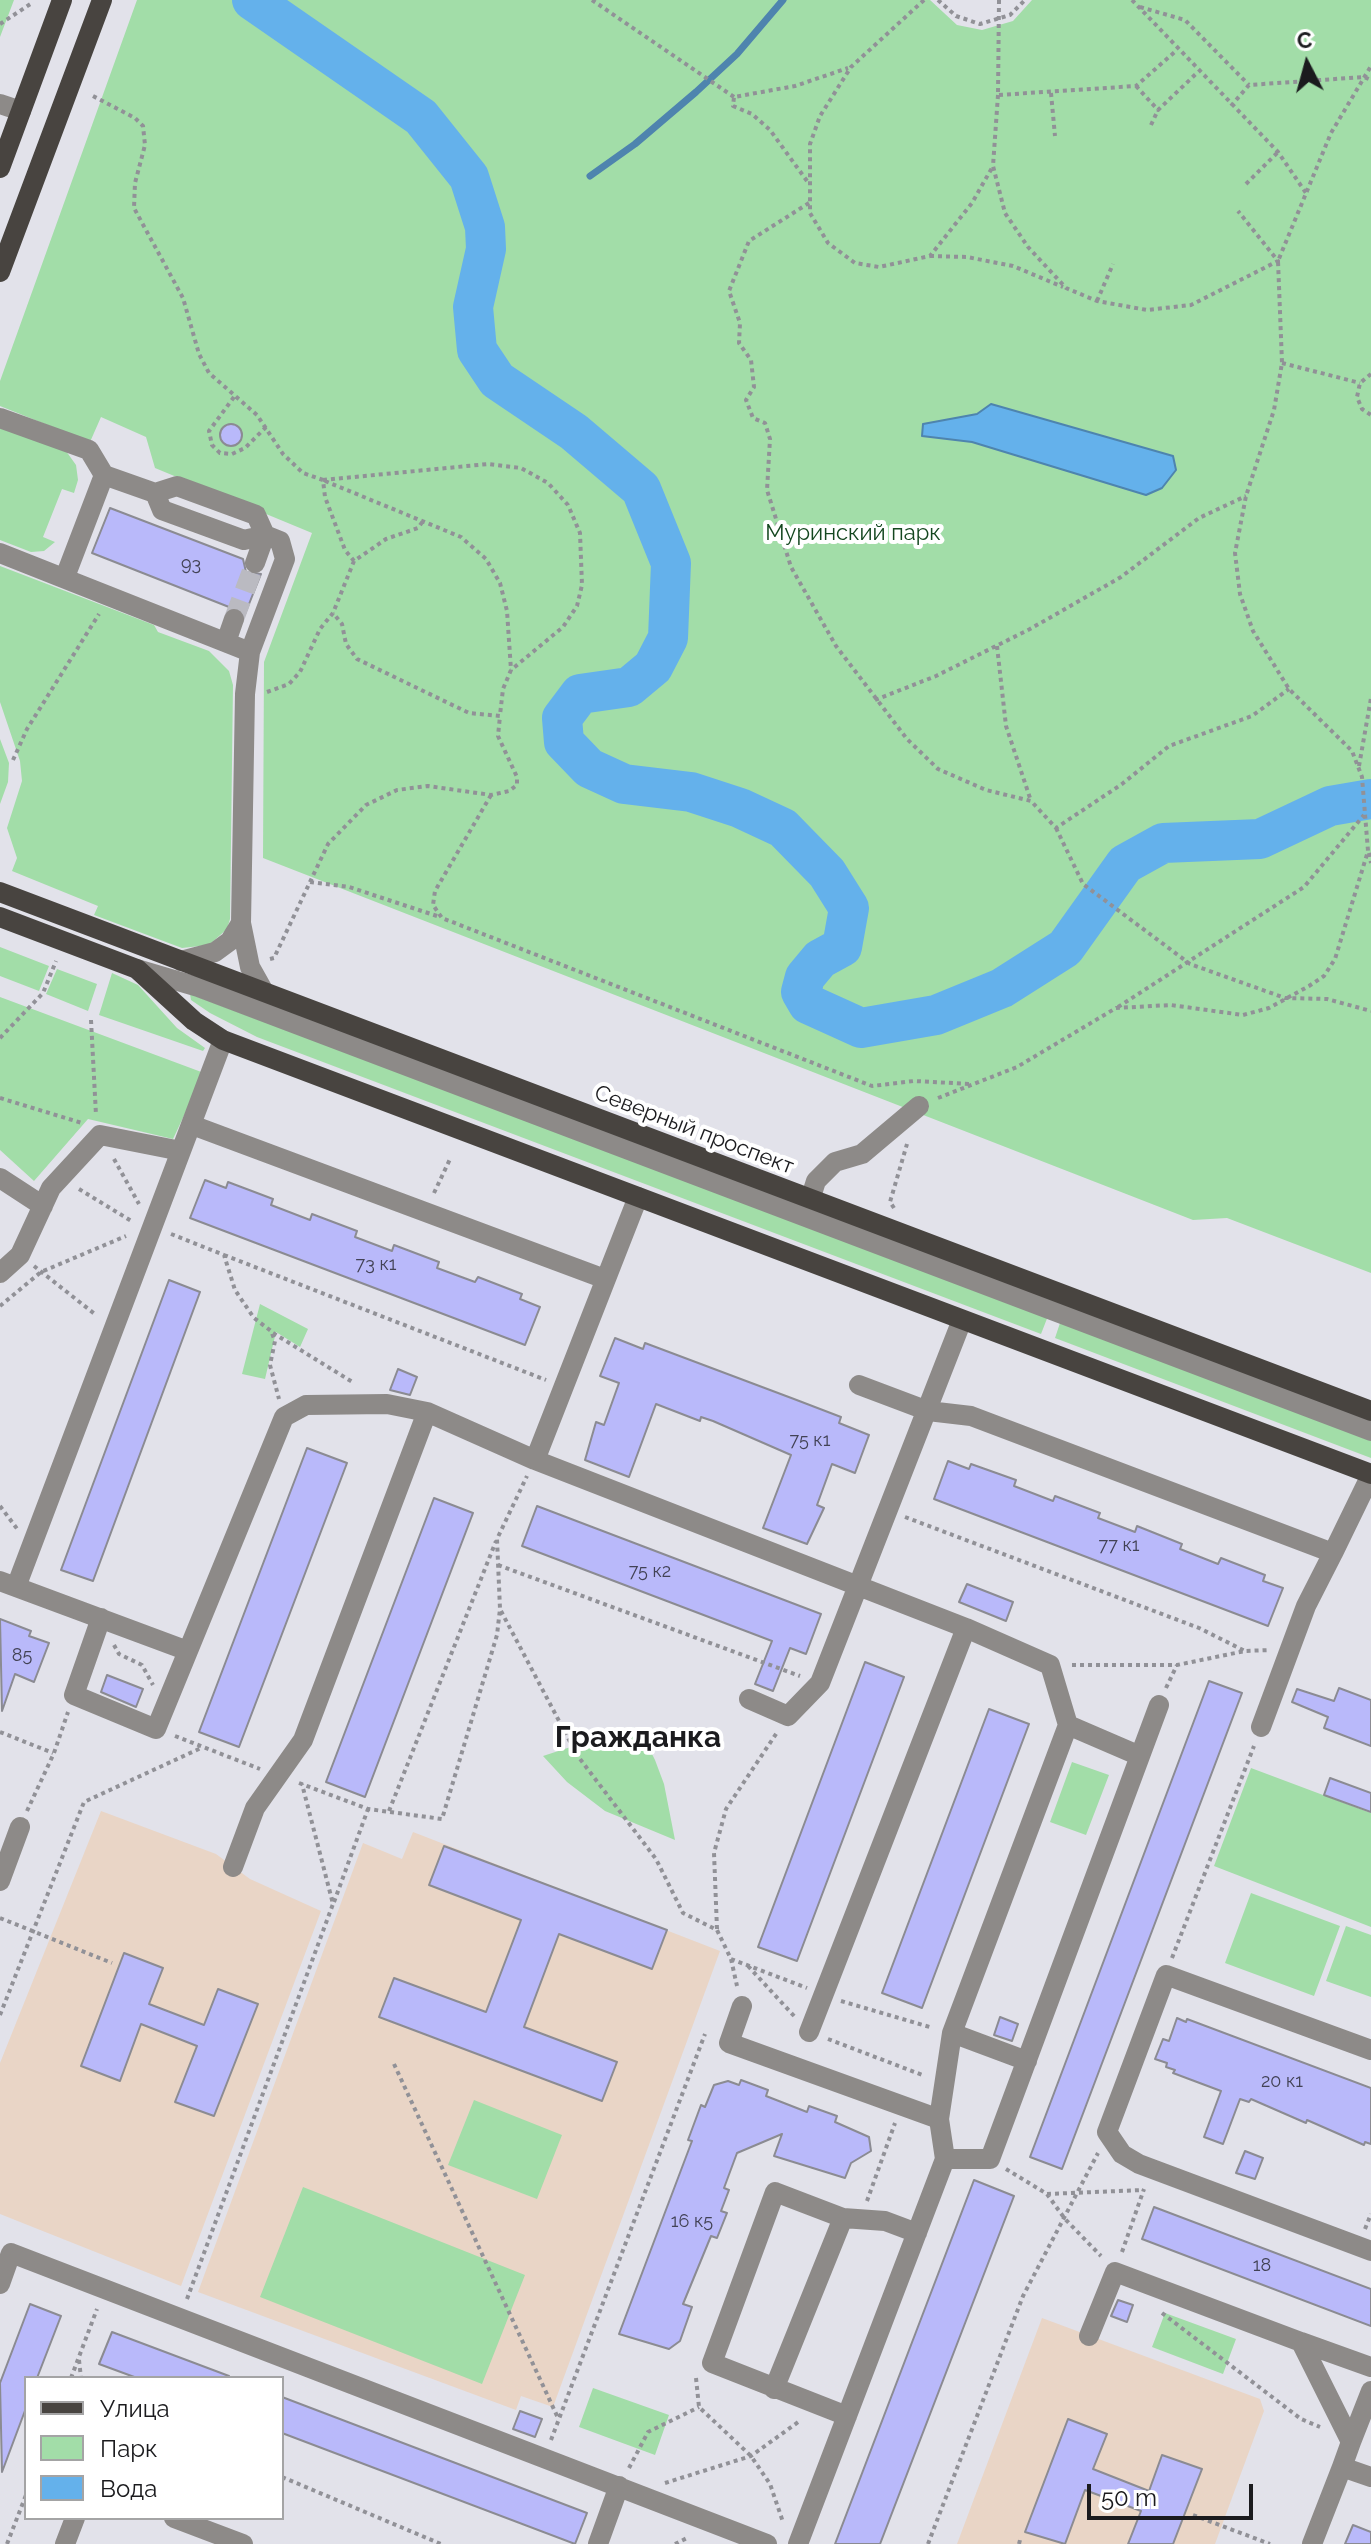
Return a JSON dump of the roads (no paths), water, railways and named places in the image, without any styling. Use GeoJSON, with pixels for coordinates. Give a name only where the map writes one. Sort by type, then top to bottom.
{"type":"FeatureCollection","features":[{"type":"Feature","properties":{"kind":"main road"},"geometry":{"type":"LineString","coordinates":[[0,168],[62,0]]}},
{"type":"Feature","properties":{"kind":"main road"},"geometry":{"type":"LineString","coordinates":[[0,272],[102,0]]}},
{"type":"Feature","properties":{"kind":"main road","name":"Северный проспект"},"geometry":{"type":"LineString","coordinates":[[0,892],[1371,1411]]}},
{"type":"Feature","properties":{"kind":"main road","name":"Северный проспект"},"geometry":{"type":"LineString","coordinates":[[0,917],[137,969],[194,1021],[223,1040],[1371,1475]]}},
{"type":"Feature","properties":{"kind":"street"},"geometry":{"type":"LineString","coordinates":[[0,104],[21,111]]}},
{"type":"Feature","properties":{"kind":"street"},"geometry":{"type":"LineString","coordinates":[[0,418],[89,450],[104,475],[155,493],[177,486],[256,515],[265,535],[255,563]]}},
{"type":"Feature","properties":{"kind":"street"},"geometry":{"type":"LineString","coordinates":[[65,577],[104,475]]}},
{"type":"Feature","properties":{"kind":"street"},"geometry":{"type":"LineString","coordinates":[[155,493],[162,510],[244,540],[265,535],[280,541],[285,559],[250,652],[245,694],[241,923],[250,967],[264,992]]}},
{"type":"Feature","properties":{"kind":"street"},"geometry":{"type":"LineString","coordinates":[[0,553],[250,652]]}},
{"type":"Feature","properties":{"kind":"street"},"geometry":{"type":"LineString","coordinates":[[226,642],[234,619]]}},
{"type":"Feature","properties":{"kind":"street"},"geometry":{"type":"LineString","coordinates":[[181,961],[215,952],[230,941],[241,923]]}},
{"type":"Feature","properties":{"kind":"street","name":"Северный проспект"},"geometry":{"type":"LineString","coordinates":[[137,969],[198,987],[1371,1431]]}},
{"type":"Feature","properties":{"kind":"street"},"geometry":{"type":"LineString","coordinates":[[188,1651],[8,1584],[113,1329],[148,1227],[192,1125],[223,1040]]}},
{"type":"Feature","properties":{"kind":"street"},"geometry":{"type":"LineString","coordinates":[[810,1200],[816,1181],[835,1162],[862,1154],[919,1106]]}},
{"type":"Feature","properties":{"kind":"street"},"geometry":{"type":"LineString","coordinates":[[192,1125],[605,1279]]}},
{"type":"Feature","properties":{"kind":"street"},"geometry":{"type":"LineString","coordinates":[[0,1273],[20,1255],[60,1177],[100,1135],[181,1151]]}},
{"type":"Feature","properties":{"kind":"street"},"geometry":{"type":"LineString","coordinates":[[0,1178],[43,1206]]}},
{"type":"Feature","properties":{"kind":"street"},"geometry":{"type":"LineString","coordinates":[[535,1460],[638,1197]]}},
{"type":"Feature","properties":{"kind":"street"},"geometry":{"type":"LineString","coordinates":[[749,1699],[788,1716],[820,1683],[962,1320]]}},
{"type":"Feature","properties":{"kind":"street"},"geometry":{"type":"LineString","coordinates":[[859,1385],[928,1411],[971,1416],[1333,1553]]}},
{"type":"Feature","properties":{"kind":"street"},"geometry":{"type":"LineString","coordinates":[[101,1618],[74,1695],[156,1729],[284,1417],[306,1405],[387,1404],[427,1412],[535,1460],[966,1628],[1050,1665],[1068,1725],[952,2033],[939,2119],[945,2159],[847,2416],[792,2537]]}},
{"type":"Feature","properties":{"kind":"street"},"geometry":{"type":"LineString","coordinates":[[233,1867],[255,1808],[303,1740],[427,1412]]}},
{"type":"Feature","properties":{"kind":"street"},"geometry":{"type":"LineString","coordinates":[[1261,1727],[1306,1606],[1371,1475]]}},
{"type":"Feature","properties":{"kind":"street"},"geometry":{"type":"LineString","coordinates":[[809,2032],[966,1628]]}},
{"type":"Feature","properties":{"kind":"street"},"geometry":{"type":"LineString","coordinates":[[945,2159],[990,2159],[1159,1705]]}},
{"type":"Feature","properties":{"kind":"street"},"geometry":{"type":"LineString","coordinates":[[1068,1725],[1140,1756]]}},
{"type":"Feature","properties":{"kind":"street"},"geometry":{"type":"LineString","coordinates":[[0,1881],[20,1827]]}},
{"type":"Feature","properties":{"kind":"street"},"geometry":{"type":"LineString","coordinates":[[1371,2050],[1166,1975],[1107,2132],[1122,2154],[1151,2169],[1371,2251]]}},
{"type":"Feature","properties":{"kind":"street"},"geometry":{"type":"LineString","coordinates":[[742,2006],[729,2043],[939,2119]]}},
{"type":"Feature","properties":{"kind":"street"},"geometry":{"type":"LineString","coordinates":[[952,2033],[1027,2061]]}},
{"type":"Feature","properties":{"kind":"street"},"geometry":{"type":"LineString","coordinates":[[847,2416],[712,2363],[775,2192],[852,2218],[885,2221],[917,2233]]}},
{"type":"Feature","properties":{"kind":"street"},"geometry":{"type":"LineString","coordinates":[[774,2389],[852,2218]]}},
{"type":"Feature","properties":{"kind":"street"},"geometry":{"type":"LineString","coordinates":[[0,2284],[5,2246],[105,2289],[767,2544]]}},
{"type":"Feature","properties":{"kind":"street"},"geometry":{"type":"LineString","coordinates":[[1089,2336],[1115,2272],[1371,2367]]}},
{"type":"Feature","properties":{"kind":"street"},"geometry":{"type":"LineString","coordinates":[[1301,2342],[1351,2442]]}},
{"type":"Feature","properties":{"kind":"street"},"geometry":{"type":"LineString","coordinates":[[1312,2544],[1371,2391]]}},
{"type":"Feature","properties":{"kind":"street"},"geometry":{"type":"LineString","coordinates":[[1342,2467],[1371,2477]]}},
{"type":"Feature","properties":{"kind":"street"},"geometry":{"type":"LineString","coordinates":[[598,2544],[628,2489]]}},
{"type":"Feature","properties":{"kind":"street"},"geometry":{"type":"LineString","coordinates":[[65,2544],[74,2520]]}},
{"type":"Feature","properties":{"kind":"street"},"geometry":{"type":"LineString","coordinates":[[179,2520],[243,2544]]}},
{"type":"Feature","properties":{"kind":"water"},"geometry":{"type":"Polygon","coordinates":[[[991,404],[1173,456],[1176,470],[1162,488],[1146,495],[972,442],[922,436],[923,424],[977,414],[991,404]]]}},
{"type":"Feature","properties":{"kind":"waterway"},"geometry":{"type":"LineString","coordinates":[[252,0],[421,117],[469,177],[485,227],[486,249],[473,307],[477,350],[497,380],[574,432],[641,489],[671,563],[668,638],[653,667],[629,687],[580,694],[562,718],[564,742],[589,768],[624,784],[691,792],[740,808],[783,828],[827,873],[849,908],[842,947],[820,959],[805,977],[801,992],[808,1004],[861,1028],[936,1015],[1002,988],[1065,948],[1125,864],[1163,843],[1260,839],[1330,806],[1371,799]]}},
{"type":"Feature","properties":{"kind":"waterway"},"geometry":{"type":"LineString","coordinates":[[590,176],[635,144],[696,92],[737,54],[783,0]]}},
{"type":"Feature","properties":{"kind":"tunnel"},"geometry":{"type":"LineString","coordinates":[[234,619],[255,563]]}},
{"type":"Feature","properties":{"kind":"district","name":"Гражданка"},"geometry":{"type":"Point","coordinates":[638,1738]}},
{"type":"Feature","properties":{"kind":"park label","name":"Муринский парк"},"geometry":{"type":"Point","coordinates":[853,533]}}]}
